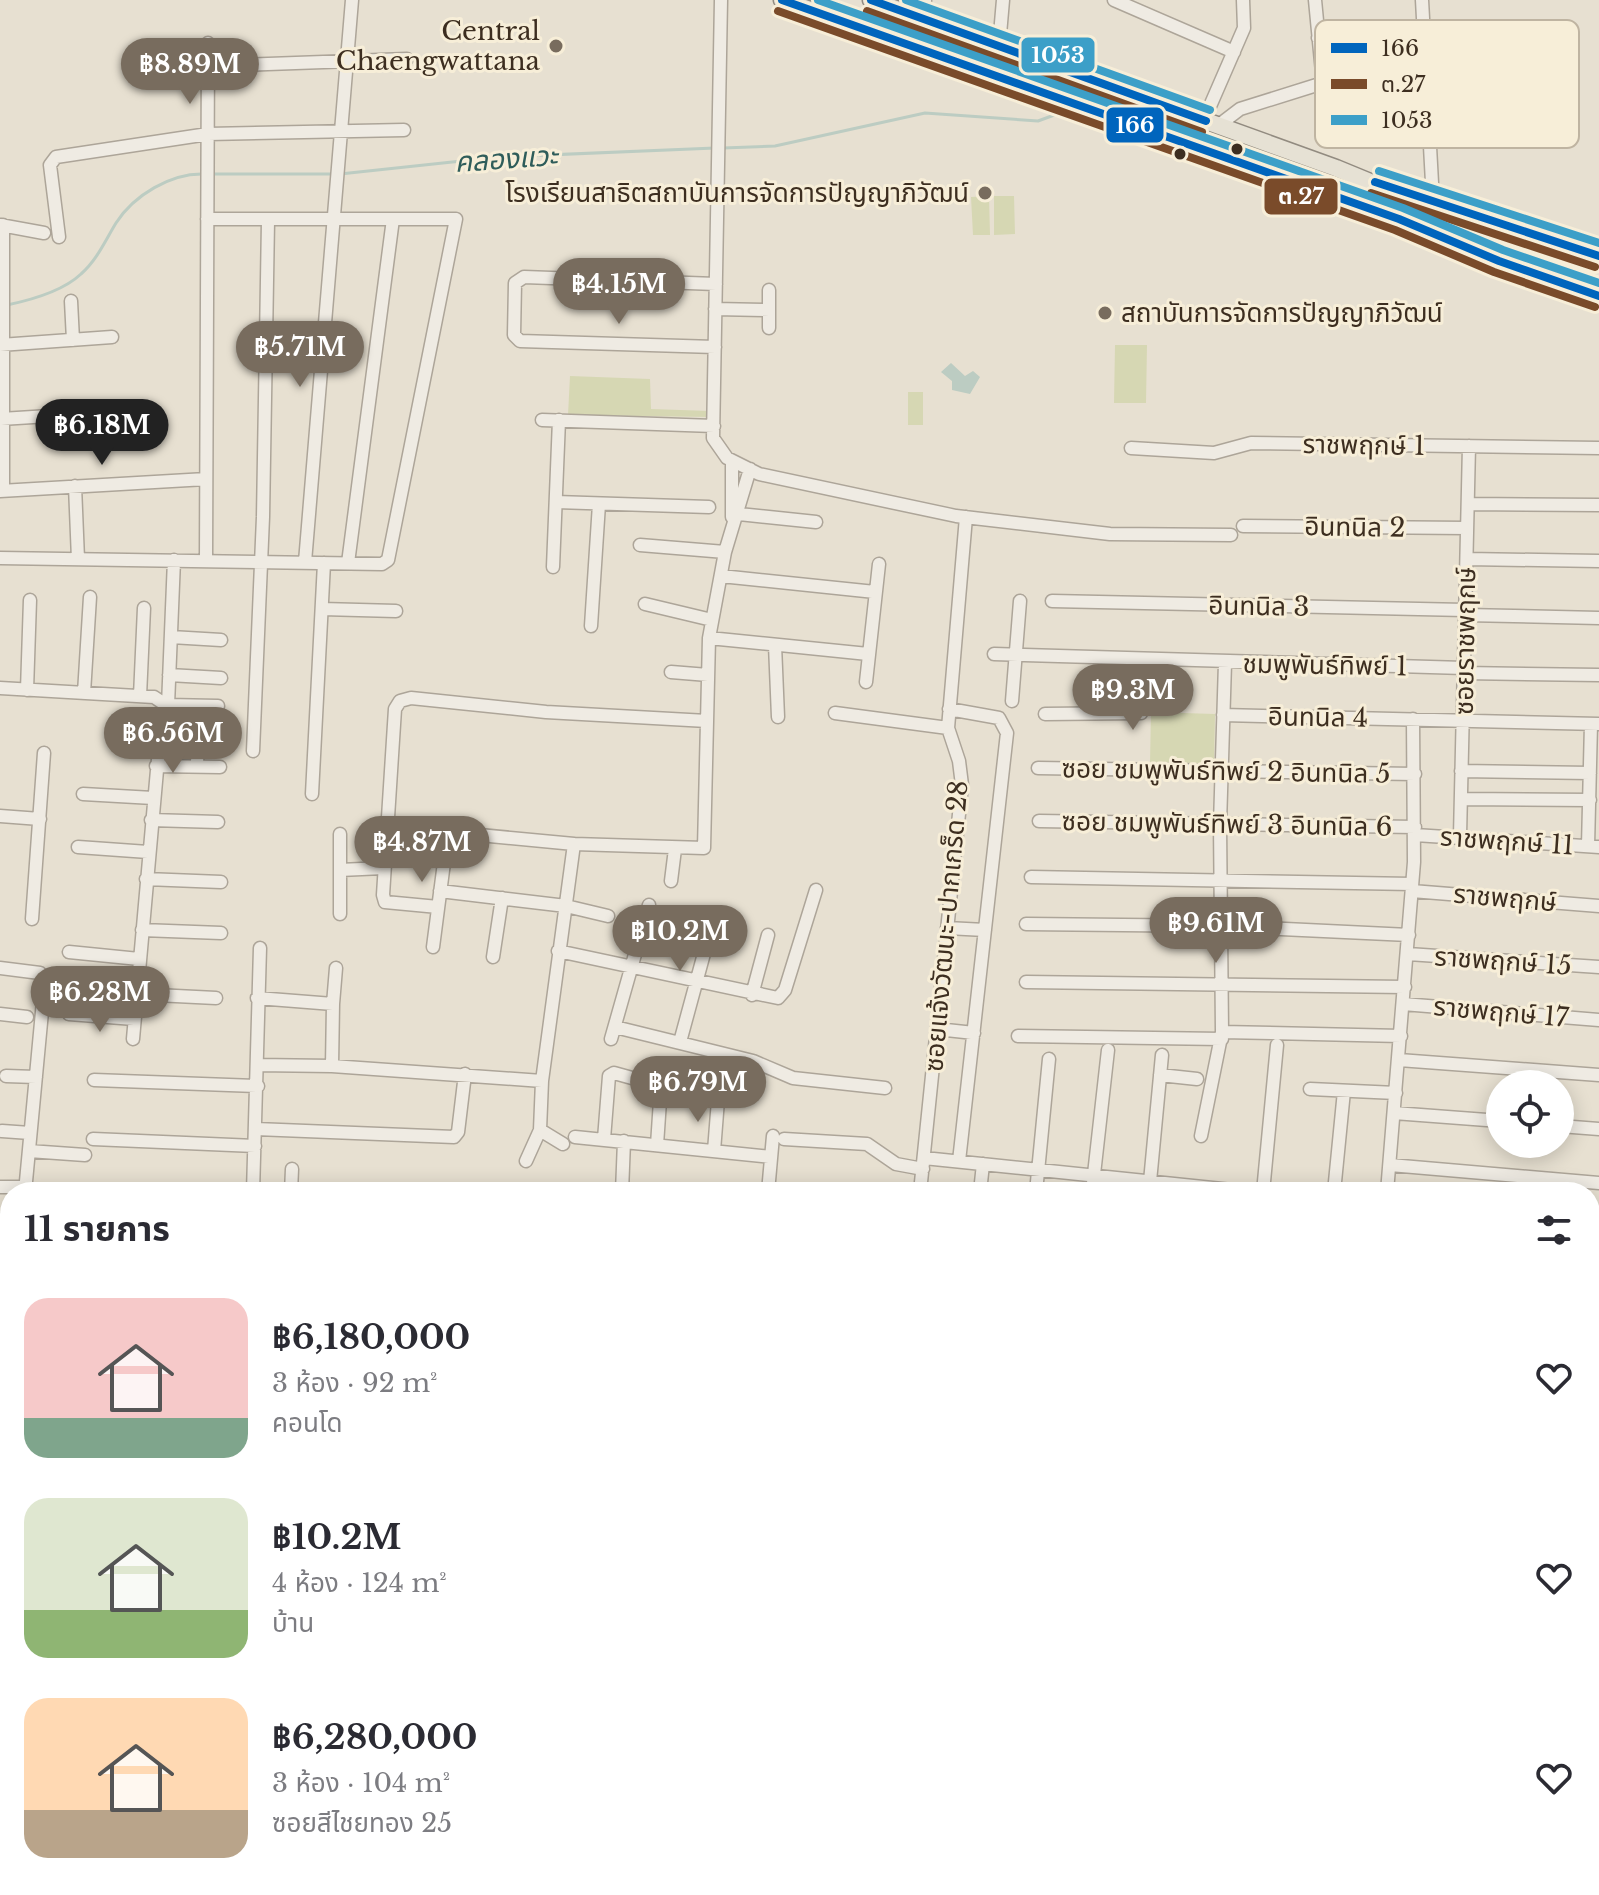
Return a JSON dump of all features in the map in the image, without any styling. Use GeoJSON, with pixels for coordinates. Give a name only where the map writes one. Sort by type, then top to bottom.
{"type":"FeatureCollection","features":[{"type":"Feature","properties":{"kind":"main road"},"geometry":{"type":"LineString","coordinates":[[782,0],[1399,219],[1499,261],[1599,296]]}},
{"type":"Feature","properties":{"kind":"main road"},"geometry":{"type":"LineString","coordinates":[[871,0],[1412,196],[1506,238],[1599,270]]}},
{"type":"Feature","properties":{"kind":"main road"},"geometry":{"type":"LineString","coordinates":[[1412,196],[1599,256]]}},
{"type":"Feature","properties":{"kind":"main road"},"geometry":{"type":"LineString","coordinates":[[1399,219],[1499,248],[1599,283]]}},
{"type":"Feature","properties":{"kind":"street"},"geometry":{"type":"LineString","coordinates":[[305,562],[331,220],[352,0]]}},
{"type":"Feature","properties":{"kind":"street"},"geometry":{"type":"LineString","coordinates":[[721,0],[713,438],[720,452],[750,469],[966,517],[1110,534],[1231,535]]}},
{"type":"Feature","properties":{"kind":"street"},"geometry":{"type":"LineString","coordinates":[[923,18],[925,0]]}},
{"type":"Feature","properties":{"kind":"street"},"geometry":{"type":"LineString","coordinates":[[999,46],[1003,0]]}},
{"type":"Feature","properties":{"kind":"street"},"geometry":{"type":"LineString","coordinates":[[1114,0],[1234,52]]}},
{"type":"Feature","properties":{"kind":"street"},"geometry":{"type":"LineString","coordinates":[[1211,123],[1244,28],[1243,0]]}},
{"type":"Feature","properties":{"kind":"street"},"geometry":{"type":"LineString","coordinates":[[1315,0],[1317,20]]}},
{"type":"Feature","properties":{"kind":"street"},"geometry":{"type":"LineString","coordinates":[[1422,0],[1423,20]]}},
{"type":"Feature","properties":{"kind":"street"},"geometry":{"type":"LineString","coordinates":[[206,560],[208,43]]}},
{"type":"Feature","properties":{"kind":"street"},"geometry":{"type":"LineString","coordinates":[[208,66],[407,59]]}},
{"type":"Feature","properties":{"kind":"street"},"geometry":{"type":"LineString","coordinates":[[1211,123],[1240,109],[1315,86]]}},
{"type":"Feature","properties":{"kind":"street"},"geometry":{"type":"LineString","coordinates":[[59,237],[50,165],[56,157],[208,134],[404,130]]}},
{"type":"Feature","properties":{"kind":"street"},"geometry":{"type":"LineString","coordinates":[[1430,148],[1433,201]]}},
{"type":"Feature","properties":{"kind":"street"},"geometry":{"type":"LineString","coordinates":[[0,558],[382,564],[391,556],[456,219],[207,219]]}},
{"type":"Feature","properties":{"kind":"street"},"geometry":{"type":"LineString","coordinates":[[348,563],[393,219]]}},
{"type":"Feature","properties":{"kind":"street"},"geometry":{"type":"LineString","coordinates":[[253,751],[261,561],[268,221]]}},
{"type":"Feature","properties":{"kind":"street"},"geometry":{"type":"LineString","coordinates":[[44,233],[2,225],[2,491],[206,479]]}},
{"type":"Feature","properties":{"kind":"street"},"geometry":{"type":"LineString","coordinates":[[715,347],[520,341],[514,335],[514,322],[515,283],[524,277],[716,284]]}},
{"type":"Feature","properties":{"kind":"street"},"geometry":{"type":"LineString","coordinates":[[769,290],[769,328]]}},
{"type":"Feature","properties":{"kind":"street"},"geometry":{"type":"LineString","coordinates":[[71,301],[73,340]]}},
{"type":"Feature","properties":{"kind":"street"},"geometry":{"type":"LineString","coordinates":[[715,309],[769,310]]}},
{"type":"Feature","properties":{"kind":"street"},"geometry":{"type":"LineString","coordinates":[[2,345],[112,337]]}},
{"type":"Feature","properties":{"kind":"street"},"geometry":{"type":"LineString","coordinates":[[1,427],[113,412]]}},
{"type":"Feature","properties":{"kind":"street"},"geometry":{"type":"LineString","coordinates":[[542,420],[714,426]]}},
{"type":"Feature","properties":{"kind":"street"},"geometry":{"type":"LineString","coordinates":[[553,567],[559,420]]}},
{"type":"Feature","properties":{"kind":"street","name":"ราชพฤกษ์ 1"},"geometry":{"type":"LineString","coordinates":[[1131,448],[1214,453],[1251,443],[1599,448]]}},
{"type":"Feature","properties":{"kind":"street","name":"ซอยราชพฤกษ์"},"geometry":{"type":"LineString","coordinates":[[1460,836],[1469,446]]}},
{"type":"Feature","properties":{"kind":"street"},"geometry":{"type":"LineString","coordinates":[[732,461],[736,519]]}},
{"type":"Feature","properties":{"kind":"street"},"geometry":{"type":"LineString","coordinates":[[433,947],[448,832],[574,844],[675,849],[699,850],[706,843],[709,638],[725,552],[750,469]]}},
{"type":"Feature","properties":{"kind":"street"},"geometry":{"type":"LineString","coordinates":[[75,486],[78,559]]}},
{"type":"Feature","properties":{"kind":"street"},"geometry":{"type":"LineString","coordinates":[[556,502],[709,507]]}},
{"type":"Feature","properties":{"kind":"street"},"geometry":{"type":"LineString","coordinates":[[591,626],[599,504]]}},
{"type":"Feature","properties":{"kind":"street"},"geometry":{"type":"LineString","coordinates":[[1468,504],[1599,505]]}},
{"type":"Feature","properties":{"kind":"street","name":"ซอยแจ้งวัฒนะ-ปากเกร็ด 28"},"geometry":{"type":"LineString","coordinates":[[921,1182],[962,785],[959,761],[948,728],[966,517]]}},
{"type":"Feature","properties":{"kind":"street"},"geometry":{"type":"LineString","coordinates":[[736,519],[816,522]]}},
{"type":"Feature","properties":{"kind":"street","name":"อินทนิล 2"},"geometry":{"type":"LineString","coordinates":[[1243,526],[1467,528]]}},
{"type":"Feature","properties":{"kind":"street"},"geometry":{"type":"LineString","coordinates":[[640,545],[725,552]]}},
{"type":"Feature","properties":{"kind":"street"},"geometry":{"type":"LineString","coordinates":[[1467,559],[1599,561]]}},
{"type":"Feature","properties":{"kind":"street"},"geometry":{"type":"LineString","coordinates":[[174,560],[168,705],[218,706]]}},
{"type":"Feature","properties":{"kind":"street"},"geometry":{"type":"LineString","coordinates":[[312,794],[324,563]]}},
{"type":"Feature","properties":{"kind":"street"},"geometry":{"type":"LineString","coordinates":[[866,682],[879,564]]}},
{"type":"Feature","properties":{"kind":"street"},"geometry":{"type":"LineString","coordinates":[[721,576],[875,592]]}},
{"type":"Feature","properties":{"kind":"street"},"geometry":{"type":"LineString","coordinates":[[84,693],[90,597]]}},
{"type":"Feature","properties":{"kind":"street"},"geometry":{"type":"LineString","coordinates":[[27,690],[30,600]]}},
{"type":"Feature","properties":{"kind":"street"},"geometry":{"type":"LineString","coordinates":[[1012,701],[1020,601]]}},
{"type":"Feature","properties":{"kind":"street","name":"อินทนิล 3"},"geometry":{"type":"LineString","coordinates":[[1052,601],[1599,618]]}},
{"type":"Feature","properties":{"kind":"street"},"geometry":{"type":"LineString","coordinates":[[645,604],[712,620]]}},
{"type":"Feature","properties":{"kind":"street"},"geometry":{"type":"LineString","coordinates":[[140,696],[144,608]]}},
{"type":"Feature","properties":{"kind":"street"},"geometry":{"type":"LineString","coordinates":[[322,609],[396,611]]}},
{"type":"Feature","properties":{"kind":"street"},"geometry":{"type":"LineString","coordinates":[[171,637],[221,640]]}},
{"type":"Feature","properties":{"kind":"street"},"geometry":{"type":"LineString","coordinates":[[709,638],[868,654]]}},
{"type":"Feature","properties":{"kind":"street"},"geometry":{"type":"LineString","coordinates":[[775,645],[778,717]]}},
{"type":"Feature","properties":{"kind":"street","name":"ชมพูพันธ์ทิพย์ 1"},"geometry":{"type":"LineString","coordinates":[[994,654],[1599,675]]}},
{"type":"Feature","properties":{"kind":"street"},"geometry":{"type":"LineString","coordinates":[[1045,714],[1141,713],[1145,706],[1148,661]]}},
{"type":"Feature","properties":{"kind":"street"},"geometry":{"type":"LineString","coordinates":[[1201,1136],[1222,1036],[1220,824],[1225,663]]}},
{"type":"Feature","properties":{"kind":"street"},"geometry":{"type":"LineString","coordinates":[[671,672],[708,675]]}},
{"type":"Feature","properties":{"kind":"street"},"geometry":{"type":"LineString","coordinates":[[169,675],[221,678]]}},
{"type":"Feature","properties":{"kind":"street"},"geometry":{"type":"LineString","coordinates":[[0,688],[140,696],[160,698],[163,703],[133,1039]]}},
{"type":"Feature","properties":{"kind":"street"},"geometry":{"type":"LineString","coordinates":[[438,907],[385,902],[383,868],[395,709],[400,701],[411,698],[546,712],[707,721]]}},
{"type":"Feature","properties":{"kind":"street"},"geometry":{"type":"LineString","coordinates":[[949,709],[999,718],[1007,733],[959,1161]]}},
{"type":"Feature","properties":{"kind":"street"},"geometry":{"type":"LineString","coordinates":[[835,713],[948,728]]}},
{"type":"Feature","properties":{"kind":"street"},"geometry":{"type":"LineString","coordinates":[[197,767],[198,715]]}},
{"type":"Feature","properties":{"kind":"street","name":"อินทนิล 4"},"geometry":{"type":"LineString","coordinates":[[1223,715],[1595,724]]}},
{"type":"Feature","properties":{"kind":"street"},"geometry":{"type":"LineString","coordinates":[[1388,1182],[1412,887],[1415,831],[1413,719]]}},
{"type":"Feature","properties":{"kind":"street"},"geometry":{"type":"LineString","coordinates":[[1593,847],[1590,773],[1595,724]]}},
{"type":"Feature","properties":{"kind":"street"},"geometry":{"type":"LineString","coordinates":[[32,919],[44,753]]}},
{"type":"Feature","properties":{"kind":"street"},"geometry":{"type":"LineString","coordinates":[[156,766],[220,767]]}},
{"type":"Feature","properties":{"kind":"street","name":"ซอย ชมพูพันธ์ทิพย์ 2 อินทนิล 5"},"geometry":{"type":"LineString","coordinates":[[1038,768],[1415,774]]}},
{"type":"Feature","properties":{"kind":"street"},"geometry":{"type":"LineString","coordinates":[[1461,771],[1590,773]]}},
{"type":"Feature","properties":{"kind":"street"},"geometry":{"type":"LineString","coordinates":[[1461,799],[1593,791]]}},
{"type":"Feature","properties":{"kind":"street"},"geometry":{"type":"LineString","coordinates":[[83,794],[153,798]]}},
{"type":"Feature","properties":{"kind":"street"},"geometry":{"type":"LineString","coordinates":[[0,816],[40,819]]}},
{"type":"Feature","properties":{"kind":"street"},"geometry":{"type":"LineString","coordinates":[[151,820],[218,822]]}},
{"type":"Feature","properties":{"kind":"street","name":"ซอย ชมพูพันธ์ทิพย์ 3 อินทนิล 6"},"geometry":{"type":"LineString","coordinates":[[1039,821],[1415,831]]}},
{"type":"Feature","properties":{"kind":"street","name":"ราชพฤกษ์ 11"},"geometry":{"type":"LineString","coordinates":[[1415,831],[1593,847]]}},
{"type":"Feature","properties":{"kind":"street"},"geometry":{"type":"LineString","coordinates":[[340,834],[340,914]]}},
{"type":"Feature","properties":{"kind":"street"},"geometry":{"type":"LineString","coordinates":[[526,1161],[540,1130],[542,1081],[574,844]]}},
{"type":"Feature","properties":{"kind":"street"},"geometry":{"type":"LineString","coordinates":[[78,847],[148,852]]}},
{"type":"Feature","properties":{"kind":"street"},"geometry":{"type":"LineString","coordinates":[[671,881],[675,849]]}},
{"type":"Feature","properties":{"kind":"street"},"geometry":{"type":"LineString","coordinates":[[340,870],[383,868]]}},
{"type":"Feature","properties":{"kind":"street","name":"ราชพฤกษ์"},"geometry":{"type":"LineString","coordinates":[[1031,877],[1221,879],[1412,887],[1599,906]]}},
{"type":"Feature","properties":{"kind":"street"},"geometry":{"type":"LineString","coordinates":[[146,879],[221,882]]}},
{"type":"Feature","properties":{"kind":"street"},"geometry":{"type":"LineString","coordinates":[[558,951],[768,999],[783,995],[816,890]]}},
{"type":"Feature","properties":{"kind":"street"},"geometry":{"type":"LineString","coordinates":[[440,891],[566,906],[608,916]]}},
{"type":"Feature","properties":{"kind":"street"},"geometry":{"type":"LineString","coordinates":[[493,957],[502,898]]}},
{"type":"Feature","properties":{"kind":"street"},"geometry":{"type":"LineString","coordinates":[[649,905],[613,1033],[680,1042],[760,1064],[793,1078],[885,1088]]}},
{"type":"Feature","properties":{"kind":"street"},"geometry":{"type":"LineString","coordinates":[[680,1042],[715,913]]}},
{"type":"Feature","properties":{"kind":"street"},"geometry":{"type":"LineString","coordinates":[[1026,924],[1220,926],[1409,935]]}},
{"type":"Feature","properties":{"kind":"street"},"geometry":{"type":"LineString","coordinates":[[947,928],[985,930]]}},
{"type":"Feature","properties":{"kind":"street"},"geometry":{"type":"LineString","coordinates":[[142,930],[221,933]]}},
{"type":"Feature","properties":{"kind":"street"},"geometry":{"type":"LineString","coordinates":[[752,995],[768,935]]}},
{"type":"Feature","properties":{"kind":"street"},"geometry":{"type":"LineString","coordinates":[[253,1182],[260,948]]}},
{"type":"Feature","properties":{"kind":"street"},"geometry":{"type":"LineString","coordinates":[[69,952],[139,959]]}},
{"type":"Feature","properties":{"kind":"street","name":"ราชพฤกษ์ 15"},"geometry":{"type":"LineString","coordinates":[[1408,954],[1599,967]]}},
{"type":"Feature","properties":{"kind":"street"},"geometry":{"type":"LineString","coordinates":[[0,968],[40,973],[45,980],[26,1182]]}},
{"type":"Feature","properties":{"kind":"street"},"geometry":{"type":"LineString","coordinates":[[332,1066],[336,968]]}},
{"type":"Feature","properties":{"kind":"street"},"geometry":{"type":"LineString","coordinates":[[1026,982],[1405,987]]}},
{"type":"Feature","properties":{"kind":"street"},"geometry":{"type":"LineString","coordinates":[[136,994],[216,998]]}},
{"type":"Feature","properties":{"kind":"street"},"geometry":{"type":"LineString","coordinates":[[257,998],[333,1004]]}},
{"type":"Feature","properties":{"kind":"street","name":"ราชพฤกษ์ 17"},"geometry":{"type":"LineString","coordinates":[[1403,1004],[1599,1020]]}},
{"type":"Feature","properties":{"kind":"street"},"geometry":{"type":"LineString","coordinates":[[0,1014],[27,1017]]}},
{"type":"Feature","properties":{"kind":"street"},"geometry":{"type":"LineString","coordinates":[[69,1014],[134,1019]]}},
{"type":"Feature","properties":{"kind":"street"},"geometry":{"type":"LineString","coordinates":[[937,1029],[974,1033]]}},
{"type":"Feature","properties":{"kind":"street"},"geometry":{"type":"LineString","coordinates":[[1018,1036],[1401,1036]]}},
{"type":"Feature","properties":{"kind":"street"},"geometry":{"type":"LineString","coordinates":[[1264,1182],[1277,1045]]}},
{"type":"Feature","properties":{"kind":"street"},"geometry":{"type":"LineString","coordinates":[[1093,1182],[1108,1050]]}},
{"type":"Feature","properties":{"kind":"street"},"geometry":{"type":"LineString","coordinates":[[1149,1182],[1162,1055]]}},
{"type":"Feature","properties":{"kind":"street"},"geometry":{"type":"LineString","coordinates":[[1037,1182],[1049,1059]]}},
{"type":"Feature","properties":{"kind":"street"},"geometry":{"type":"LineString","coordinates":[[1399,1060],[1599,1075]]}},
{"type":"Feature","properties":{"kind":"street"},"geometry":{"type":"LineString","coordinates":[[257,1065],[332,1066],[542,1081]]}},
{"type":"Feature","properties":{"kind":"street"},"geometry":{"type":"LineString","coordinates":[[604,1139],[609,1076],[614,1073],[661,1086],[657,1145]]}},
{"type":"Feature","properties":{"kind":"street"},"geometry":{"type":"LineString","coordinates":[[256,1129],[454,1137],[458,1132],[465,1074]]}},
{"type":"Feature","properties":{"kind":"street"},"geometry":{"type":"LineString","coordinates":[[1160,1075],[1197,1079]]}},
{"type":"Feature","properties":{"kind":"street"},"geometry":{"type":"LineString","coordinates":[[6,1076],[36,1077]]}},
{"type":"Feature","properties":{"kind":"street"},"geometry":{"type":"LineString","coordinates":[[94,1080],[258,1086]]}},
{"type":"Feature","properties":{"kind":"street"},"geometry":{"type":"LineString","coordinates":[[1310,1089],[1396,1093]]}},
{"type":"Feature","properties":{"kind":"street"},"geometry":{"type":"LineString","coordinates":[[1335,1182],[1344,1091]]}},
{"type":"Feature","properties":{"kind":"street"},"geometry":{"type":"LineString","coordinates":[[714,1151],[718,1100]]}},
{"type":"Feature","properties":{"kind":"street"},"geometry":{"type":"LineString","coordinates":[[1394,1113],[1486,1120]]}},
{"type":"Feature","properties":{"kind":"street"},"geometry":{"type":"LineString","coordinates":[[1574,1127],[1599,1129]]}},
{"type":"Feature","properties":{"kind":"street"},"geometry":{"type":"LineString","coordinates":[[540,1130],[563,1144]]}},
{"type":"Feature","properties":{"kind":"street"},"geometry":{"type":"LineString","coordinates":[[2,1131],[30,1133]]}},
{"type":"Feature","properties":{"kind":"street"},"geometry":{"type":"LineString","coordinates":[[575,1137],[771,1157]]}},
{"type":"Feature","properties":{"kind":"street"},"geometry":{"type":"LineString","coordinates":[[769,1182],[771,1157],[778,1138],[867,1144],[896,1164],[959,1161],[1094,1175],[1126,1182]]}},
{"type":"Feature","properties":{"kind":"street"},"geometry":{"type":"LineString","coordinates":[[93,1139],[255,1146]]}},
{"type":"Feature","properties":{"kind":"street"},"geometry":{"type":"LineString","coordinates":[[622,1182],[624,1141]]}},
{"type":"Feature","properties":{"kind":"street"},"geometry":{"type":"LineString","coordinates":[[29,1151],[85,1155]]}},
{"type":"Feature","properties":{"kind":"street"},"geometry":{"type":"LineString","coordinates":[[981,1182],[983,1164]]}},
{"type":"Feature","properties":{"kind":"street"},"geometry":{"type":"LineString","coordinates":[[1390,1165],[1587,1182]]}},
{"type":"Feature","properties":{"kind":"street"},"geometry":{"type":"LineString","coordinates":[[291,1182],[292,1169]]}},
{"type":"Feature","properties":{"kind":"green space"},"geometry":{"type":"Polygon","coordinates":[[[989,196],[990,235],[973,235],[971,197],[989,196]]]}},
{"type":"Feature","properties":{"kind":"green space"},"geometry":{"type":"Polygon","coordinates":[[[994,196],[1014,196],[1015,234],[994,235],[994,196]]]}},
{"type":"Feature","properties":{"kind":"green space"},"geometry":{"type":"Polygon","coordinates":[[[1115,345],[1147,345],[1146,403],[1114,403],[1115,345]]]}},
{"type":"Feature","properties":{"kind":"green space"},"geometry":{"type":"Polygon","coordinates":[[[570,376],[650,379],[651,409],[710,411],[710,417],[568,415],[570,376]]]}},
{"type":"Feature","properties":{"kind":"green space"},"geometry":{"type":"Polygon","coordinates":[[[908,392],[923,392],[923,425],[908,425],[908,392]]]}},
{"type":"Feature","properties":{"kind":"green space"},"geometry":{"type":"Polygon","coordinates":[[[1151,712],[1215,714],[1214,765],[1150,764],[1151,712]]]}},
{"type":"Feature","properties":{"kind":"shaded area"},"geometry":{"type":"Polygon","coordinates":[[[951,363],[965,376],[973,371],[980,377],[970,394],[952,390],[952,381],[941,372],[951,363]]]}},
{"type":"Feature","properties":{"kind":"waterway","name":"คลองแวะ"},"geometry":{"type":"LineString","coordinates":[[723,148],[775,146],[925,113],[1038,121],[1057,114]]}},
{"type":"Feature","properties":{"kind":"waterway","name":"คลองแวะ"},"geometry":{"type":"LineString","coordinates":[[340,174],[499,157],[715,148]]}},
{"type":"Feature","properties":{"kind":"waterway","name":"คลองแวะ"},"geometry":{"type":"LineString","coordinates":[[7,305],[46,294],[74,280],[92,263],[124,213],[143,195],[179,177],[204,174]]}},
{"type":"Feature","properties":{"kind":"waterway","name":"คลองแวะ"},"geometry":{"type":"LineString","coordinates":[[212,174],[332,174]]}},
{"type":"Feature","properties":{"kind":"transit line","name":"166"},"geometry":{"type":"LineString","coordinates":[[782,0],[1399,219],[1499,261],[1599,296]]}},
{"type":"Feature","properties":{"kind":"transit line","name":"1053"},"geometry":{"type":"LineString","coordinates":[[818,0],[1403,208],[1503,250],[1599,283]]}},
{"type":"Feature","properties":{"kind":"transit line","name":"166"},"geometry":{"type":"LineString","coordinates":[[871,0],[1206,121]]}},
{"type":"Feature","properties":{"kind":"transit line","name":"1053"},"geometry":{"type":"LineString","coordinates":[[906,0],[1210,110]]}},
{"type":"Feature","properties":{"kind":"transit line","name":"ต.27"},"geometry":{"type":"LineString","coordinates":[[778,11],[1395,230],[1494,272],[1595,307]]}},
{"type":"Feature","properties":{"kind":"transit line","name":"ต.27"},"geometry":{"type":"LineString","coordinates":[[867,11],[1202,132]]}},
{"type":"Feature","properties":{"kind":"transit line","name":"1053"},"geometry":{"type":"LineString","coordinates":[[1379,171],[1599,243]]}},
{"type":"Feature","properties":{"kind":"transit line","name":"166"},"geometry":{"type":"LineString","coordinates":[[1375,182],[1599,256]]}},
{"type":"Feature","properties":{"kind":"transit line","name":"ต.27"},"geometry":{"type":"LineString","coordinates":[[1371,193],[1595,267]]}},
{"type":"Feature","properties":{"kind":"place","name":"Central Chaengwattana"},"geometry":{"type":"Point","coordinates":[556,46]}},
{"type":"Feature","properties":{"kind":"place","name":"โรงเรียนสาธิตสถาบันการจัดการปัญญาภิวัฒน์"},"geometry":{"type":"Point","coordinates":[985,193]}},
{"type":"Feature","properties":{"kind":"place","name":"สถาบันการจัดการปัญญาภิวัฒน์"},"geometry":{"type":"Point","coordinates":[1105,313]}}]}
